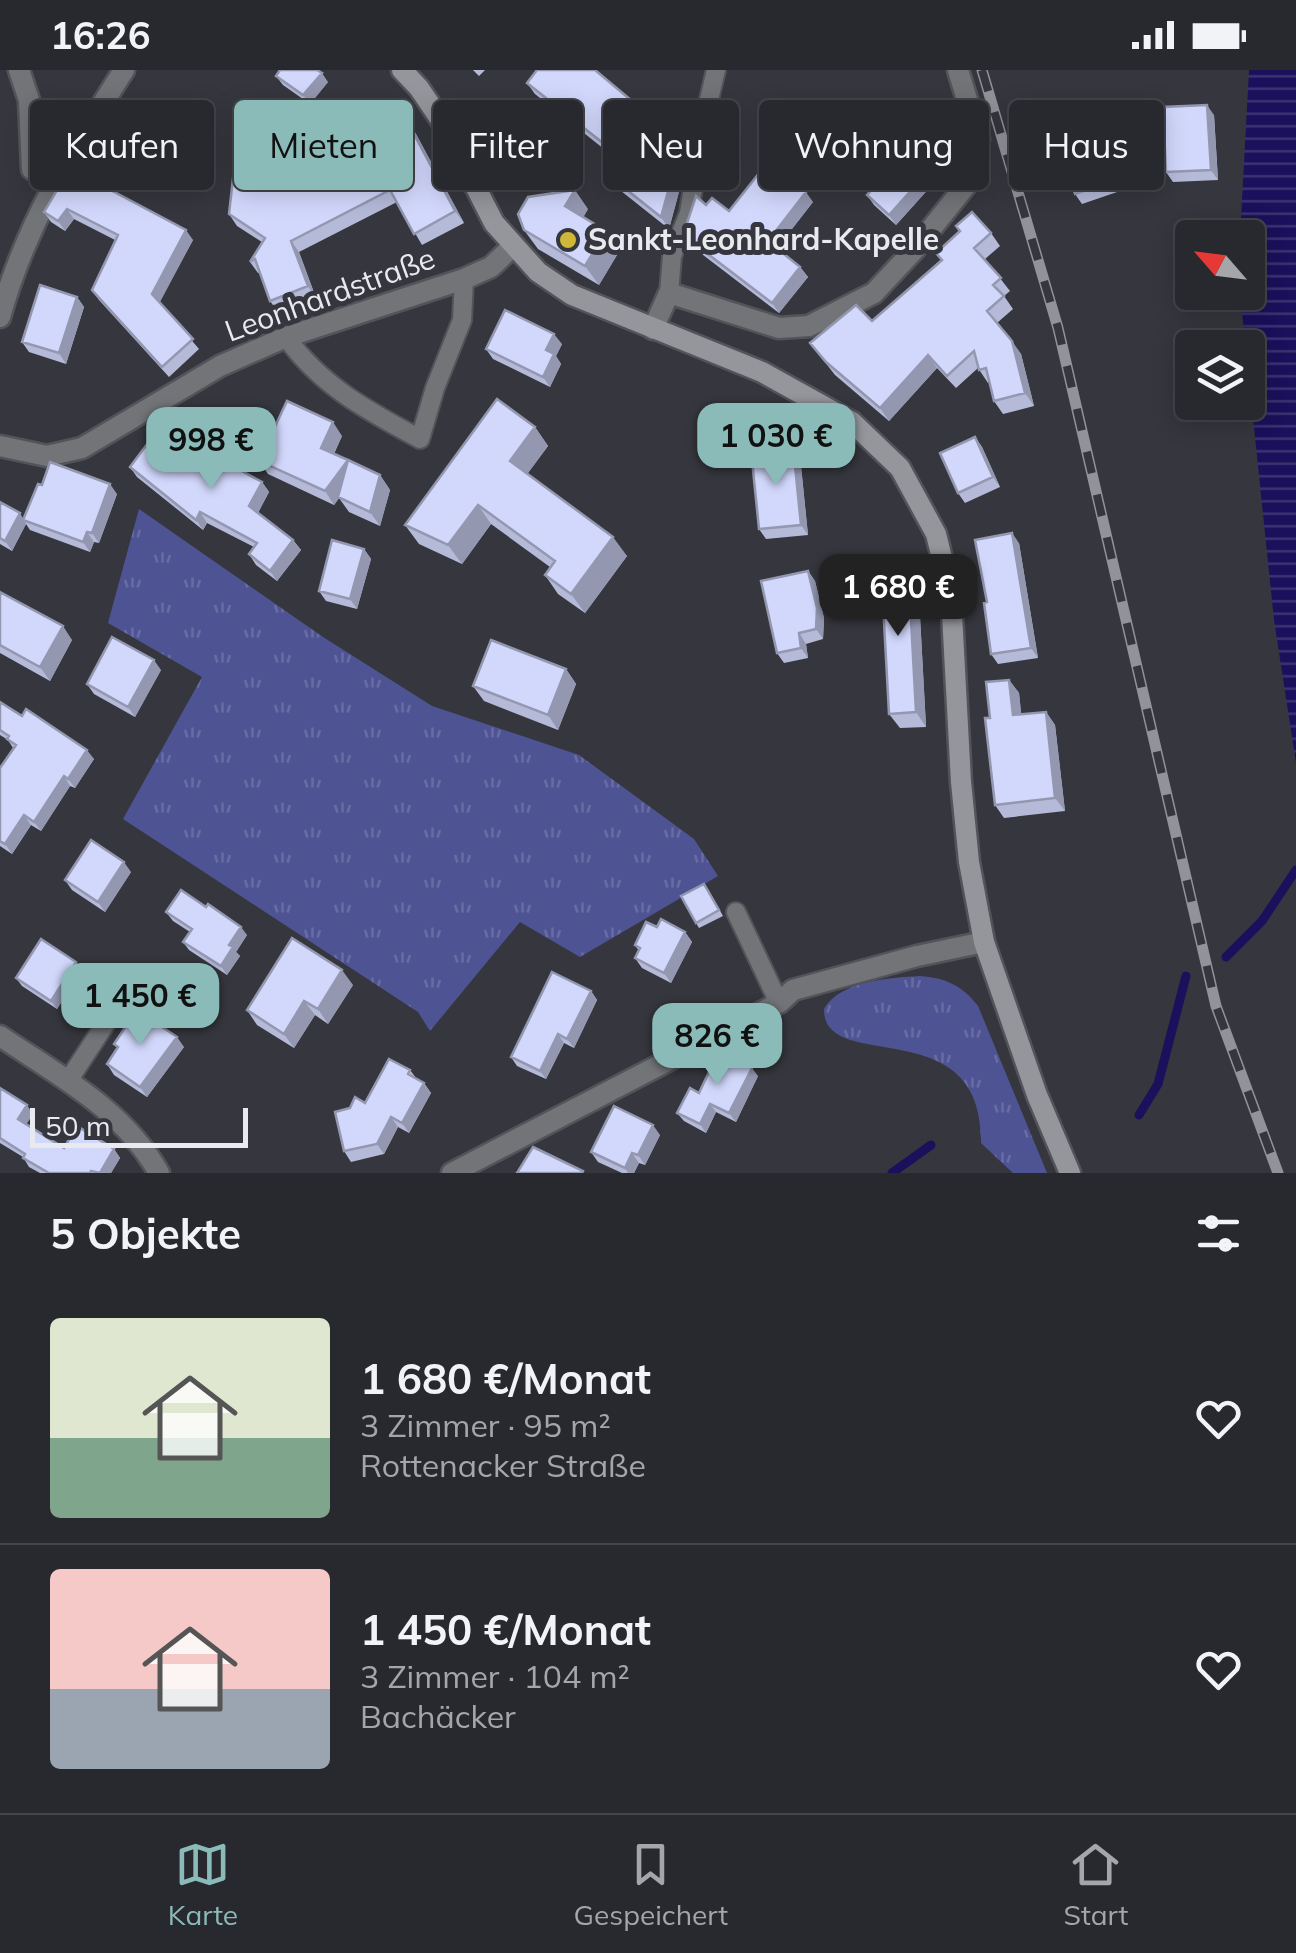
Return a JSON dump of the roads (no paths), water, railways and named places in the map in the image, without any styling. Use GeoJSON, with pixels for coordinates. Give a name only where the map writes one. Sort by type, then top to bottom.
{"type":"FeatureCollection","features":[{"type":"Feature","properties":{"kind":"main road"},"geometry":{"type":"LineString","coordinates":[[402,70],[420,88],[444,125],[494,223],[538,272],[572,296],[762,372],[852,422],[900,468],[936,534],[951,595],[961,782],[969,862],[984,942],[1037,1096],[1070,1173]]}},
{"type":"Feature","properties":{"kind":"street"},"geometry":{"type":"LineString","coordinates":[[19,70],[29,100],[30,123]]}},
{"type":"Feature","properties":{"kind":"street"},"geometry":{"type":"LineString","coordinates":[[105,100],[124,70]]}},
{"type":"Feature","properties":{"kind":"street"},"geometry":{"type":"LineString","coordinates":[[653,329],[669,293],[779,328],[810,326],[874,293],[971,180],[979,139],[958,70]]}},
{"type":"Feature","properties":{"kind":"street"},"geometry":{"type":"LineString","coordinates":[[0,316],[30,228],[49,190]]}},
{"type":"Feature","properties":{"kind":"street","name":"Leonhardstraße"},"geometry":{"type":"LineString","coordinates":[[0,446],[47,456],[82,448],[220,366],[286,337],[464,279],[492,267],[513,246]]}},
{"type":"Feature","properties":{"kind":"street"},"geometry":{"type":"LineString","coordinates":[[452,1173],[779,1003],[792,990],[984,942]]}},
{"type":"Feature","properties":{"kind":"street"},"geometry":{"type":"LineString","coordinates":[[0,1036],[106,1107],[132,1133],[159,1173]]}},
{"type":"Feature","properties":{"kind":"lane"},"geometry":{"type":"LineString","coordinates":[[669,293],[672,256],[688,213],[702,124],[716,70]]}},
{"type":"Feature","properties":{"kind":"lane"},"geometry":{"type":"LineString","coordinates":[[286,337],[304,361],[347,399],[420,439],[462,320],[464,279]]}},
{"type":"Feature","properties":{"kind":"lane"},"geometry":{"type":"LineString","coordinates":[[736,912],[779,1003]]}},
{"type":"Feature","properties":{"kind":"lane"},"geometry":{"type":"LineString","coordinates":[[68,1081],[136,977]]}},
{"type":"Feature","properties":{"kind":"waterway"},"geometry":{"type":"LineString","coordinates":[[1226,957],[1262,921],[1296,870]]}},
{"type":"Feature","properties":{"kind":"waterway"},"geometry":{"type":"LineString","coordinates":[[1139,1115],[1158,1084],[1186,976]]}},
{"type":"Feature","properties":{"kind":"waterway"},"geometry":{"type":"LineString","coordinates":[[892,1173],[931,1145]]}},
{"type":"Feature","properties":{"kind":"railway"},"geometry":{"type":"LineString","coordinates":[[982,70],[1058,328],[1216,1006],[1278,1173]]}},
{"type":"Feature","properties":{"kind":"place","name":"Sankt-Leonhard-Kapelle"},"geometry":{"type":"Point","coordinates":[568,240]}}]}
